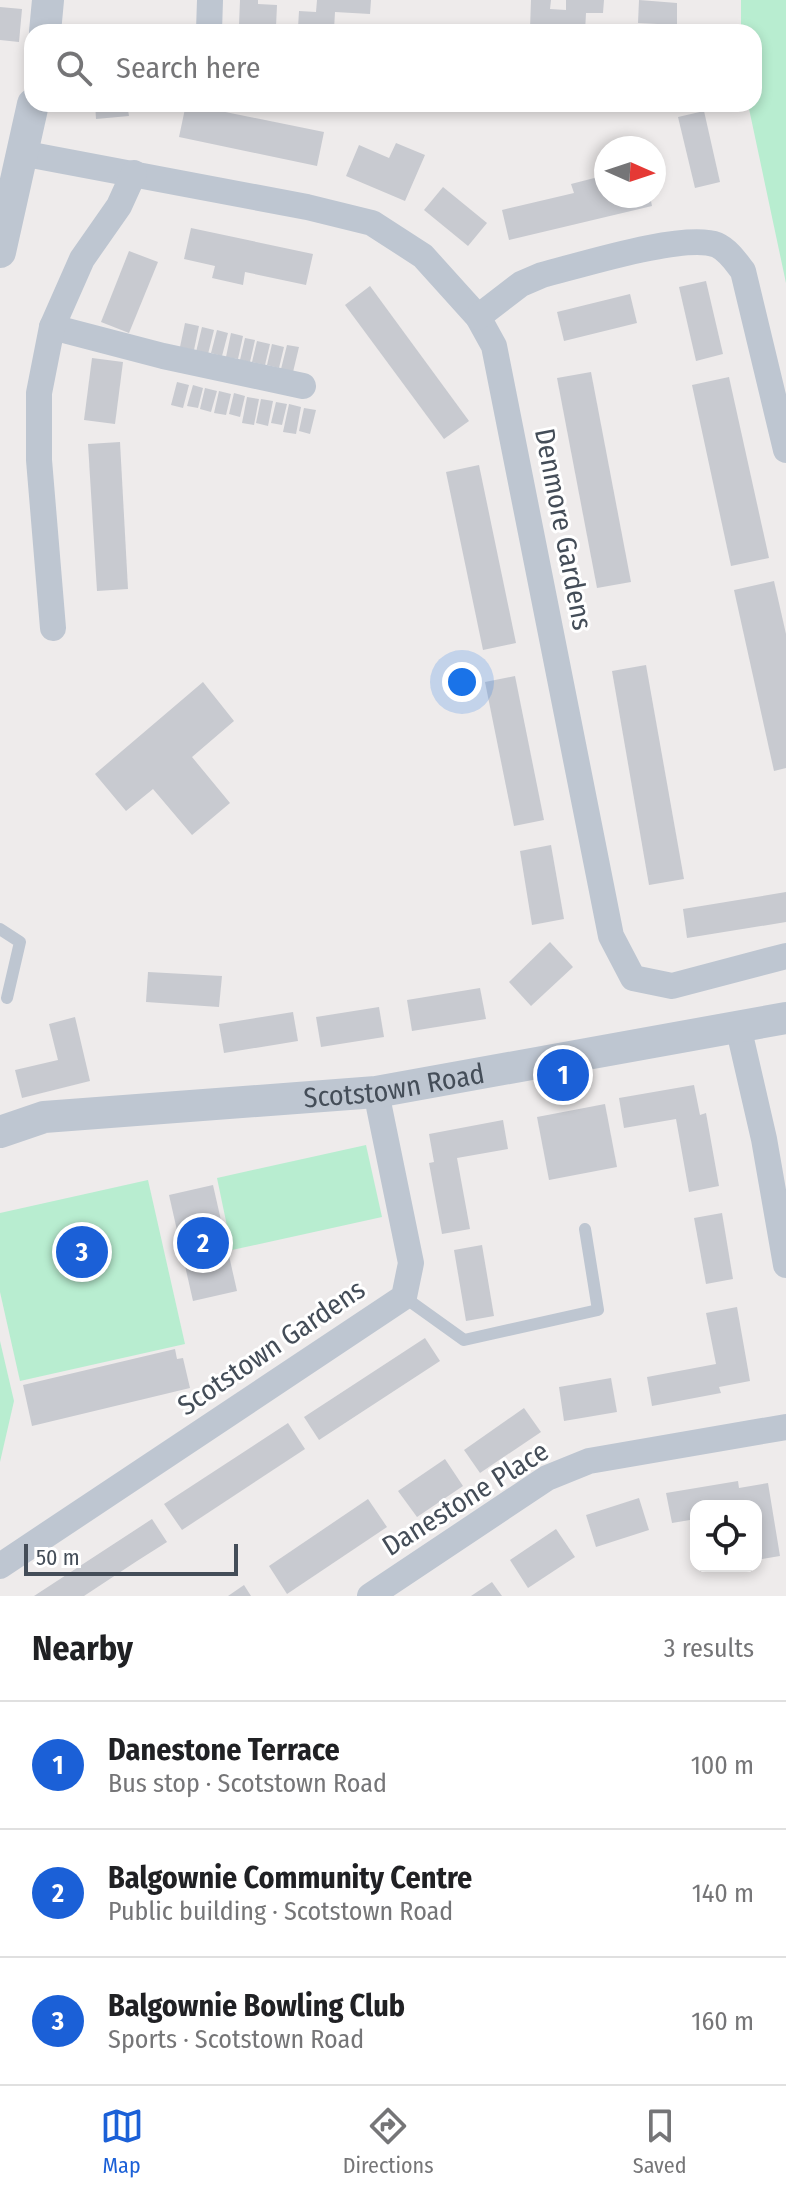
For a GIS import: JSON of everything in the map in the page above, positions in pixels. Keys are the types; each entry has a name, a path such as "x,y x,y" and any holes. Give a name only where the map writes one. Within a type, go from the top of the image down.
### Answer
{"street":[{"path":"46,24 48,0"},
{"path":"209,24 210,0"},
{"path":"0,252 31,112"},
{"name":"Denmore Gardens","path":"21,153 307,207 372,223 423,256 478,317 494,346 611,936 633,978 672,986 786,956"},
{"path":"53,628 37,428 39,393 52,327 82,259 119,206 134,173"},
{"path":"478,317 521,284 542,275 681,242 717,245 743,271 786,450"},
{"path":"52,327 163,356 303,386"},
{"name":"Scotstown Road","path":"0,1132 44,1117 376,1092 786,1018"},
{"path":"738,1026 764,1139 786,1265"},
{"name":"Scotstown Gardens","path":"0,1566 404,1297 411,1263 376,1092"},
{"path":"764,1139 786,1125"},
{"name":"Danestone Place","path":"370,1596 547,1478 589,1461 786,1427"}],"lane":[{"path":"0,929 20,942 7,998"},
{"path":"404,1297 464,1340 598,1310 585,1229"}],"green space":[{"path":"741,0 786,0 786,283 750,112 762,112 762,24 741,24"},
{"path":"366,1145 382,1217 232,1250 217,1178"},
{"path":"148,1180 185,1344 20,1381 0,1292 0,1213"},
{"path":"0,1341 14,1401 0,1462"}],"building":[{"path":"240,0 258,0 258,4 277,5 276,24 239,24"},
{"path":"317,0 371,0 370,14 335,12 334,24 298,24 299,11 316,12"},
{"path":"531,0 551,0 550,9 566,10 566,0 604,0 603,13 586,13 585,24 530,24"},
{"path":"639,0 677,3 677,24 638,23"},
{"path":"0,7 22,9 19,42 0,40"},
{"path":"96,112 128,112 129,116 96,119"},
{"path":"184,112 225,112 324,132 317,166 179,137"},
{"path":"704,112 720,182 695,188 678,117"},
{"path":"396,143 425,155 405,201 346,176 359,145 389,158"},
{"path":"594,178 594,208 644,208 509,240 502,210 574,193 571,184"},
{"path":"443,187 487,223 468,246 424,210"},
{"path":"191,228 313,254 306,285 245,272 243,285 212,278 215,266 184,259"},
{"path":"129,251 158,262 129,333 101,322"},
{"path":"706,281 723,354 696,361 679,287"},
{"path":"370,286 469,421 444,439 345,305"},
{"path":"630,294 637,323 564,341 557,312"},
{"path":"185,323 199,326 194,350 180,347"},
{"path":"202,327 214,330 208,354 196,352"},
{"path":"217,330 228,333 222,356 211,353"},
{"path":"231,333 243,336 238,359 226,357"},
{"path":"245,338 255,340 250,362 240,360"},
{"path":"257,341 270,344 265,365 252,362"},
{"path":"272,344 284,347 279,368 267,365"},
{"path":"287,345 299,347 293,372 281,369"},
{"path":"92,358 123,362 115,424 84,420"},
{"path":"591,372 631,582 597,588 557,378"},
{"path":"729,377 769,558 731,566 692,385"},
{"path":"177,382 189,385 183,408 171,405"},
{"path":"193,385 203,388 198,408 187,406"},
{"path":"205,388 217,391 211,412 200,409"},
{"path":"219,391 231,394 226,415 214,413"},
{"path":"234,393 245,396 240,417 229,414"},
{"path":"247,397 259,399 254,425 242,423"},
{"path":"261,399 273,401 268,426 256,423"},
{"path":"276,402 287,404 282,425 271,423"},
{"path":"289,404 301,407 296,434 283,432"},
{"path":"304,408 316,410 310,434 299,431"},
{"path":"120,442 128,589 97,591 88,444"},
{"path":"479,465 516,643 483,650 446,472"},
{"path":"774,581 786,634 786,768 774,771 734,590"},
{"path":"646,665 684,879 649,885 612,671"},
{"path":"515,676 544,820 514,826 485,682"},
{"path":"203,682 234,721 192,757 230,803 192,835 153,789 126,811 95,774"},
{"path":"551,845 564,919 532,925 520,851"},
{"path":"786,892 786,922 687,938 683,909"},
{"path":"550,942 573,967 531,1006 509,982"},
{"path":"148,972 222,976 219,1007 146,1002"},
{"path":"480,988 486,1019 412,1031 407,1000"},
{"path":"379,1007 384,1037 321,1047 316,1017"},
{"path":"293,1012 298,1041 224,1053 219,1024"},
{"path":"75,1017 90,1081 22,1098 15,1070 58,1060 49,1024"},
{"path":"694,1085 700,1115 706,1113 719,1186 689,1192 676,1119 624,1128 619,1098"},
{"path":"605,1104 617,1167 549,1180 537,1117"},
{"path":"503,1120 508,1149 457,1158 470,1229 442,1234 429,1163 434,1162 429,1134"},
{"path":"213,1185 237,1291 193,1301 169,1195"},
{"path":"722,1213 733,1279 706,1284 694,1218"},
{"path":"482,1245 494,1316 466,1321 454,1250"},
{"path":"737,1307 750,1381 719,1387 721,1393 652,1406 647,1377 716,1364 706,1313"},
{"path":"425,1338 440,1361 319,1440 304,1417"},
{"path":"175,1349 177,1359 183,1358 190,1388 32,1426 23,1385"},
{"path":"611,1378 617,1412 564,1421 559,1387"},
{"path":"524,1408 541,1432 480,1473 464,1450"},
{"path":"288,1423 305,1449 182,1530 164,1504"},
{"path":"445,1459 463,1486 417,1517 398,1491"},
{"path":"738,1481 739,1488 768,1483 780,1556 762,1559 762,1500 690,1500 690,1520 672,1523 666,1493"},
{"path":"639,1498 649,1530 596,1547 586,1515"},
{"path":"368,1499 387,1527 287,1594 269,1566"},
{"path":"152,1519 167,1542 84,1596 34,1596"},
{"path":"556,1529 575,1557 528,1588 510,1560"},
{"path":"492,1582 502,1596 471,1596"},
{"path":"244,1585 251,1596 228,1596"}],"place":[{"name":"Danestone Terrace","path":"563,1075"},
{"name":"Balgownie Community Centre","path":"203,1243"},
{"name":"Balgownie Bowling Club","path":"82,1252"}]}
